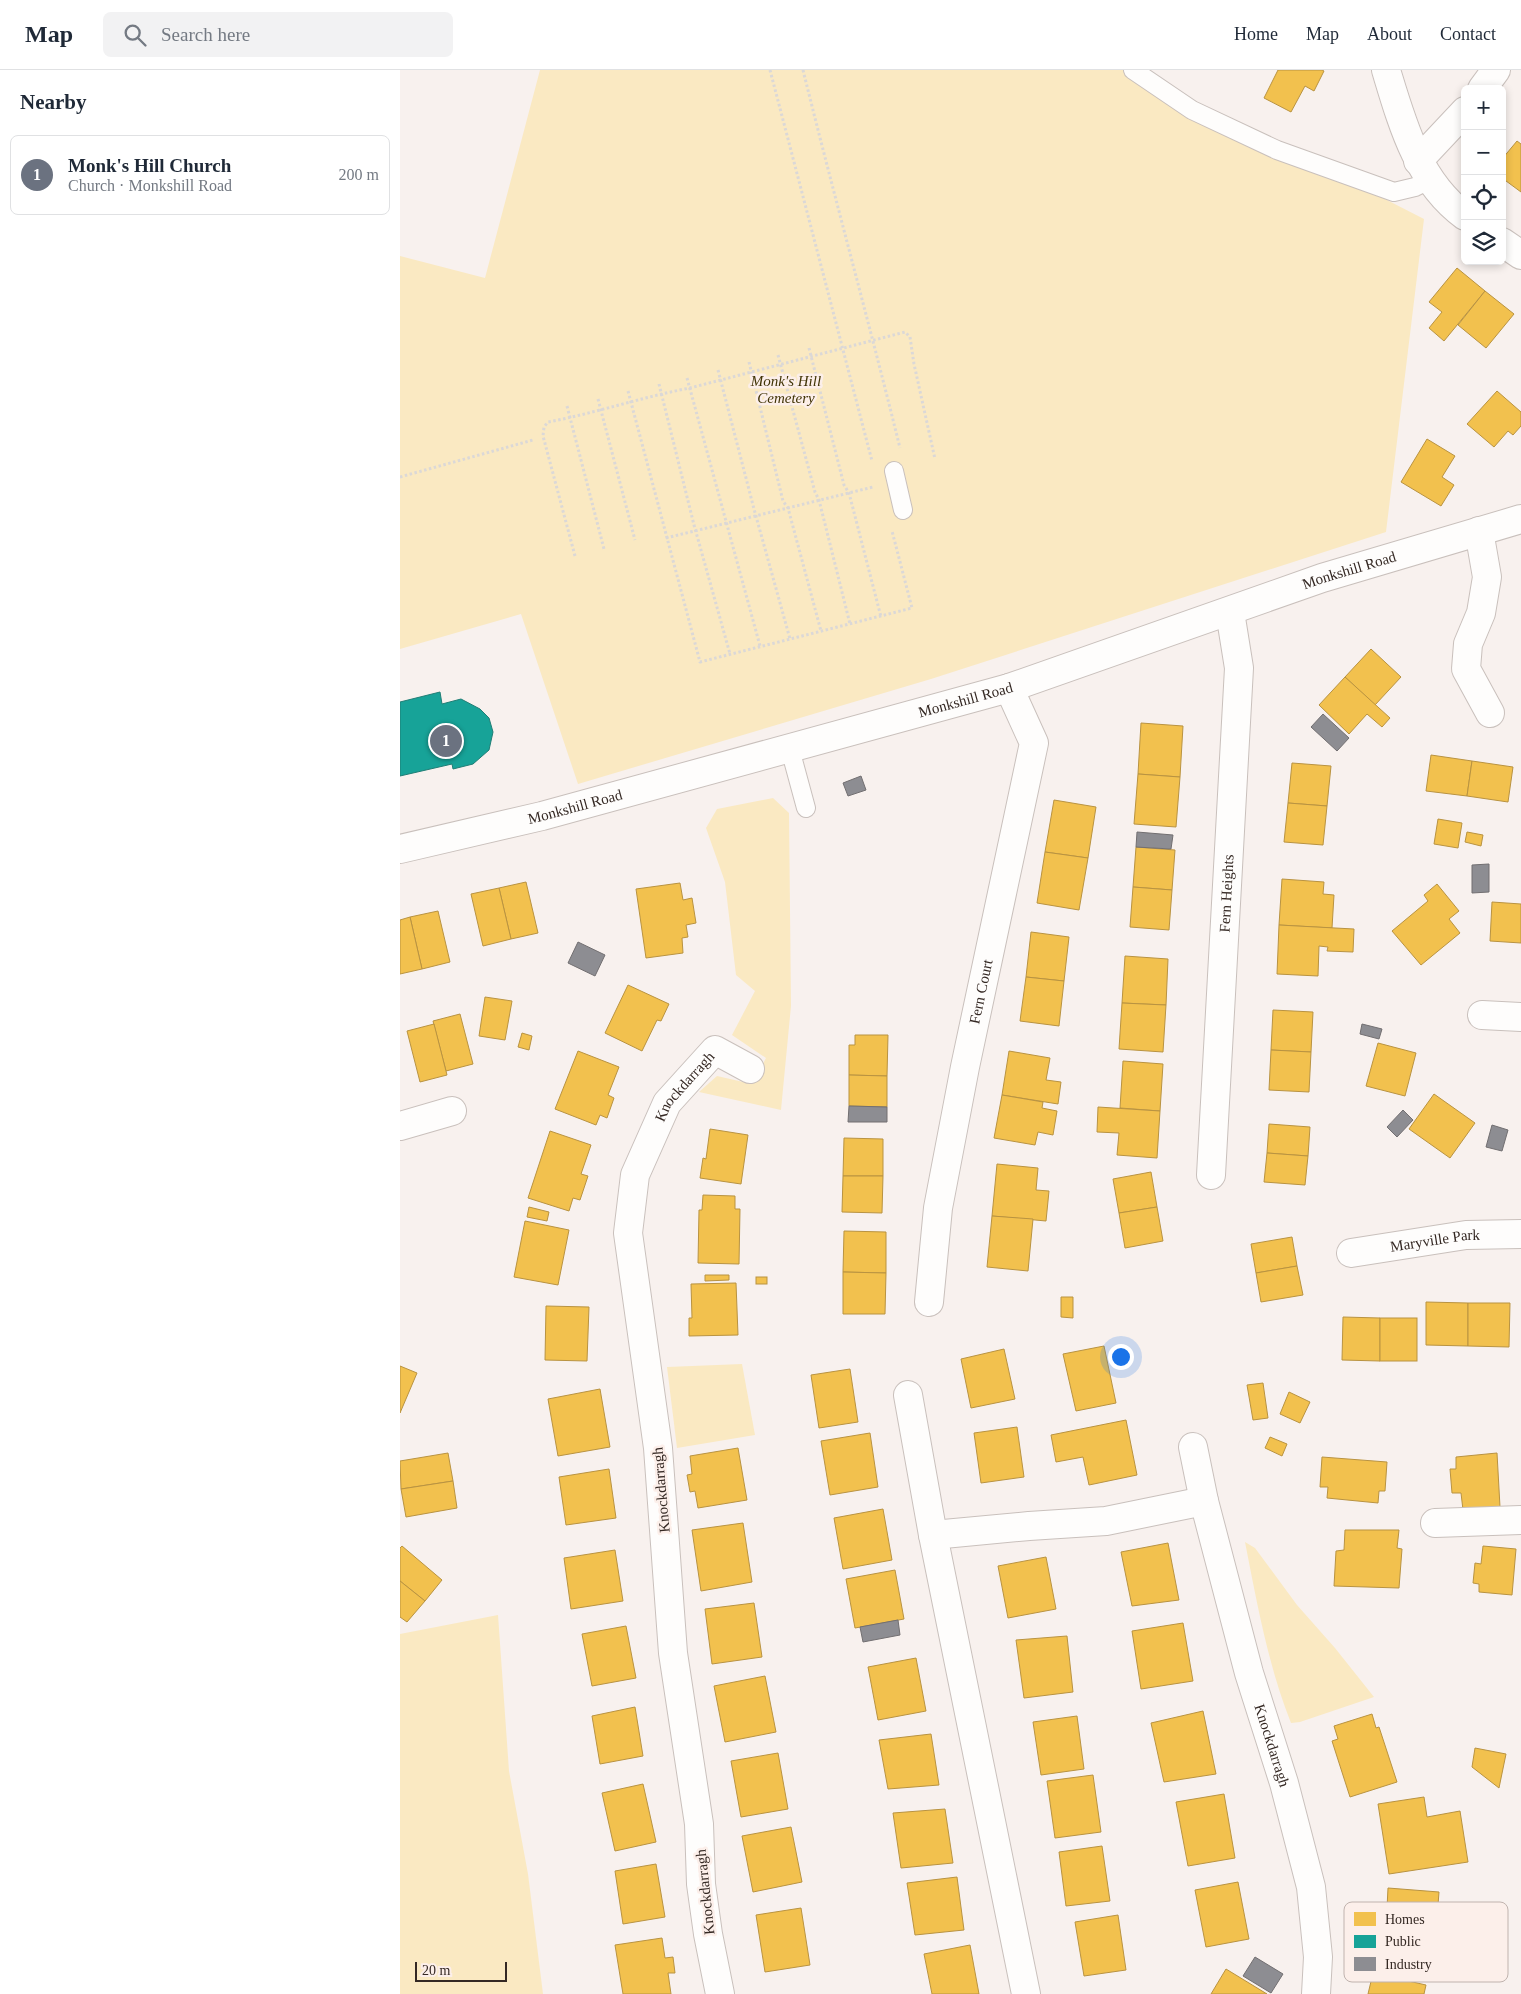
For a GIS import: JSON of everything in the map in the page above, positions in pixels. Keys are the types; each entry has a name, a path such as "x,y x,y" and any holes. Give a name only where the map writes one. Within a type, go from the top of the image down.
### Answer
{"street":[{"path":"1386,70 1424,170 1450,205 1461,213"},
{"path":"1485,85 1496,70"},
{"path":"1424,170 1461,117"},
{"path":"1506,245 1521,256"},
{"name":"Monkshill Road","path":"400,849 542,816 1009,688 1230,612 1322,578 1521,519"},
{"path":"1479,531 1487,577 1481,613 1468,644 1466,669 1490,713"},
{"name":"Fern Heights","path":"1211,1175 1239,668 1230,612"},
{"name":"Fern Court","path":"929,1302 940,1198 971,1039 1034,744 1009,688"},
{"path":"1482,1015 1521,1017"},
{"name":"Knockdarragh","path":"720,1994 708,1934 701,1884 699,1824 673,1653 658,1448 628,1233 635,1176 667,1102 715,1050 750,1069"},
{"path":"400,1126 452,1111"},
{"name":"Maryville Park","path":"1351,1253 1466,1235 1521,1234"},
{"path":"908,1395 933,1535 1026,1994"},
{"name":"Knockdarragh","path":"1193,1448 1204,1501 1249,1673 1284,1782 1311,1887 1318,1957 1316,1994"},
{"path":"933,1535 1106,1521 1204,1501"},
{"path":"1435,1523 1521,1520"}],"lane":[{"path":"1133,70 1192,110 1276,150 1394,192 1415,187 1424,170"},
{"path":"894,471 903,510"},
{"path":"790,749 806,808"}],"path":[{"path":"770,70 874,467"},
{"path":"803,70 901,450"},
{"path":"575,556 543,436 544,427 548,422 601,411 661,393 690,388 905,332 910,338 935,459"},
{"path":"809,348 881,617"},
{"path":"778,356 815,492 819,500 850,624"},
{"path":"748,362 783,501 788,508 821,631"},
{"path":"718,370 790,640"},
{"path":"688,378 760,646"},
{"path":"659,384 730,654"},
{"path":"628,392 700,662 912,608 890,523"},
{"path":"598,399 635,540"},
{"path":"567,406 604,549"},
{"path":"400,477 532,440"},
{"path":"666,538 880,485"}],"green space":[{"name":"Monk's Hill Cemetery","path":"540,70 1133,70 1424,219 1386,532 931,679 578,784 521,614 400,649 400,256 485,278"},
{"path":"773,798 789,813 791,1006 781,1110 699,1092 717,1076 752,1084 766,1058 732,1035 755,991 736,975 725,882 706,828 717,809"},
{"path":"742,1364 755,1435 677,1448 667,1367"},
{"path":"1245,1542 1255,1548 1297,1605 1335,1648 1374,1697 1300,1722 1291,1723 1270,1656"},
{"path":"498,1615 509,1771 528,1874 543,1994 400,1994 400,1634"}],"building: Homes":[{"path":"1278,70 1324,71 1314,91 1305,86 1291,112 1264,98"},
{"path":"1517,141 1521,144 1521,192 1506,181 1506,154"},
{"path":"1457,268 1485,291 1444,341 1429,328 1442,312 1429,302"},
{"path":"1485,291 1514,314 1486,348 1458,325"},
{"path":"1497,391 1521,412 1521,426 1513,435 1508,431 1494,447 1467,424"},
{"path":"1427,439 1455,456 1442,477 1454,485 1441,506 1401,482"},
{"path":"1371,649 1401,677 1375,705 1345,677"},
{"path":"1345,677 1390,718 1382,727 1367,714 1349,734 1319,705"},
{"path":"1141,723 1183,726 1180,777 1138,774"},
{"path":"1431,755 1472,761 1467,796 1426,791"},
{"path":"1472,761 1513,767 1508,802 1467,796"},
{"path":"1292,763 1331,766 1327,806 1288,803"},
{"path":"1138,774 1180,777 1176,827 1134,824"},
{"path":"1054,800 1096,807 1088,858 1045,852"},
{"path":"1288,803 1327,806 1323,845 1284,842"},
{"path":"1438,819 1462,823 1458,848 1434,844"},
{"path":"1467,832 1483,835 1481,846 1465,842"},
{"path":"1136,847 1175,850 1172,890 1133,887"},
{"path":"1045,852 1088,858 1079,910 1037,903"},
{"path":"1282,879 1324,882 1323,894 1334,895 1332,928 1279,925"},
{"path":"526,882 538,933 511,939 499,888"},
{"path":"680,883 683,900 692,898 696,923 686,925 688,937 682,938 683,953 646,958 636,889"},
{"path":"1437,884 1459,911 1449,919 1460,933 1421,965 1392,931 1428,901 1424,895"},
{"path":"1133,887 1172,890 1169,930 1130,927"},
{"path":"499,888 511,939 483,946 471,894"},
{"path":"1492,902 1521,904 1521,943 1490,941"},
{"path":"438,911 450,962 422,969 410,917"},
{"path":"410,917 422,969 400,974 400,920"},
{"path":"1279,925 1354,929 1353,952 1327,951 1328,947 1319,946 1318,976 1277,974"},
{"path":"1031,932 1069,937 1064,981 1026,977"},
{"path":"1125,956 1168,959 1166,1005 1122,1003"},
{"path":"1026,977 1064,981 1059,1026 1020,1021"},
{"path":"628,985 669,1004 661,1021 657,1020 642,1051 605,1033"},
{"path":"485,997 512,1001 505,1040 479,1036"},
{"path":"1122,1003 1166,1005 1163,1052 1119,1049"},
{"path":"1273,1010 1313,1012 1311,1052 1271,1050"},
{"path":"460,1014 473,1064 446,1071 433,1021"},
{"path":"434,1024 447,1075 420,1082 407,1031"},
{"path":"522,1033 532,1036 529,1050 518,1047"},
{"path":"855,1035 888,1035 887,1076 849,1075 849,1045 855,1045"},
{"path":"1378,1043 1416,1053 1405,1096 1366,1086"},
{"path":"1271,1050 1311,1052 1309,1092 1269,1090"},
{"path":"578,1051 619,1067 608,1095 614,1098 607,1118 600,1115 596,1125 555,1109"},
{"path":"1009,1051 1050,1058 1046,1080 1061,1082 1058,1104 1002,1095"},
{"path":"1123,1061 1163,1064 1160,1111 1120,1108"},
{"path":"849,1075 887,1076 887,1107 849,1106"},
{"path":"1434,1094 1475,1123 1450,1158 1409,1129"},
{"path":"1002,1095 1043,1102 1042,1108 1057,1111 1053,1135 1038,1132 1035,1145 994,1138"},
{"path":"1098,1107 1160,1111 1157,1158 1117,1155 1119,1133 1097,1132"},
{"path":"1269,1124 1310,1127 1308,1156 1267,1153"},
{"path":"710,1129 748,1135 741,1184 700,1178 703,1158 706,1159"},
{"path":"550,1131 591,1145 581,1174 588,1176 580,1200 573,1198 569,1211 528,1198"},
{"path":"844,1138 883,1139 883,1176 843,1176"},
{"path":"1267,1153 1308,1156 1305,1185 1264,1182"},
{"path":"997,1164 1038,1168 1036,1190 1049,1191 1046,1221 992,1216"},
{"path":"1151,1172 1157,1207 1119,1213 1113,1179"},
{"path":"843,1176 883,1176 882,1213 842,1212"},
{"path":"703,1195 735,1196 735,1209 740,1209 739,1264 698,1263 699,1210 702,1210"},
{"path":"529,1207 549,1212 547,1221 527,1217"},
{"path":"1157,1207 1163,1241 1125,1248 1119,1213"},
{"path":"992,1216 1033,1219 1028,1271 987,1267"},
{"path":"525,1221 569,1230 558,1285 514,1277"},
{"path":"844,1231 886,1232 886,1273 843,1272"},
{"path":"1292,1237 1297,1266 1256,1273 1251,1244"},
{"path":"1297,1266 1303,1295 1261,1302 1256,1273"},
{"path":"843,1272 886,1273 885,1314 843,1314"},
{"path":"705,1275 729,1275 729,1280 705,1281"},
{"path":"756,1277 767,1277 767,1284 756,1284"},
{"path":"736,1283 738,1335 689,1336 689,1318 692,1318 691,1284"},
{"path":"1061,1297 1073,1297 1073,1318 1061,1317"},
{"path":"1426,1302 1468,1303 1468,1346 1426,1345"},
{"path":"1468,1303 1510,1303 1509,1347 1468,1346"},
{"path":"546,1306 589,1307 587,1361 545,1360"},
{"path":"1343,1317 1380,1318 1380,1361 1342,1360"},
{"path":"1380,1318 1417,1318 1417,1361 1380,1361"},
{"path":"1104,1346 1116,1403 1076,1411 1063,1354"},
{"path":"1004,1349 1015,1399 971,1408 961,1359"},
{"path":"400,1366 417,1373 400,1413"},
{"path":"850,1369 858,1422 819,1428 811,1375"},
{"path":"1263,1383 1268,1418 1253,1420 1247,1385"},
{"path":"600,1389 610,1447 558,1456 548,1399"},
{"path":"1289,1392 1310,1402 1300,1423 1280,1414"},
{"path":"1126,1420 1137,1475 1089,1485 1083,1457 1056,1462 1051,1435"},
{"path":"1017,1427 1024,1477 981,1483 974,1433"},
{"path":"870,1433 878,1487 830,1495 821,1441"},
{"path":"1270,1437 1287,1444 1282,1456 1265,1448"},
{"path":"738,1448 747,1500 698,1508 695,1491 690,1492 687,1475 692,1474 690,1456"},
{"path":"448,1453 453,1481 401,1489 400,1461"},
{"path":"1497,1453 1500,1507 1463,1510 1461,1493 1452,1493 1450,1469 1456,1469 1456,1457"},
{"path":"1322,1457 1387,1462 1385,1491 1379,1491 1378,1503 1327,1498 1328,1487 1320,1487"},
{"path":"609,1469 616,1518 566,1525 559,1477"},
{"path":"453,1481 457,1508 406,1517 401,1489"},
{"path":"883,1509 892,1560 843,1569 834,1518"},
{"path":"743,1523 752,1582 701,1591 692,1530"},
{"path":"1345,1530 1399,1530 1397,1548 1402,1549 1399,1588 1334,1586 1336,1551 1344,1550"},
{"path":"1168,1543 1179,1600 1132,1606 1121,1552"},
{"path":"402,1546 442,1580 425,1601 400,1581 400,1548"},
{"path":"1483,1546 1516,1549 1512,1595 1479,1592 1479,1584 1473,1583 1475,1563 1481,1564"},
{"path":"615,1550 623,1601 571,1609 564,1558"},
{"path":"1046,1557 1056,1609 1008,1618 998,1566"},
{"path":"895,1570 904,1619 855,1628 846,1579"},
{"path":"400,1581 425,1601 407,1622 400,1617"},
{"path":"754,1603 762,1657 712,1664 705,1609"},
{"path":"1183,1623 1193,1681 1141,1689 1132,1631"},
{"path":"626,1626 636,1678 592,1686 582,1634"},
{"path":"1067,1636 1073,1692 1024,1698 1016,1640"},
{"path":"916,1658 926,1711 878,1720 868,1667"},
{"path":"765,1676 776,1732 725,1742 714,1686"},
{"path":"635,1707 643,1756 600,1764 592,1716"},
{"path":"1203,1711 1216,1774 1164,1782 1151,1723"},
{"path":"1372,1714 1376,1728 1379,1727 1397,1782 1350,1797 1332,1741 1338,1739 1334,1726"},
{"path":"1077,1716 1084,1769 1041,1775 1033,1722"},
{"path":"931,1734 939,1785 888,1789 879,1740"},
{"path":"1475,1748 1506,1754 1499,1788 1472,1767"},
{"path":"778,1753 788,1809 741,1817 731,1761"},
{"path":"1093,1775 1101,1832 1055,1838 1047,1781"},
{"path":"643,1784 656,1842 615,1851 602,1793"},
{"path":"1224,1794 1235,1858 1188,1866 1176,1802"},
{"path":"1424,1797 1427,1817 1460,1811 1468,1862 1389,1874 1378,1804"},
{"path":"945,1809 953,1863 901,1868 893,1813"},
{"path":"791,1827 802,1882 753,1892 742,1836"},
{"path":"1102,1846 1110,1901 1066,1906 1059,1852"},
{"path":"656,1864 665,1917 623,1924 615,1871"},
{"path":"957,1877 964,1930 915,1935 907,1883"},
{"path":"1238,1882 1249,1939 1206,1947 1195,1890"},
{"path":"1388,1888 1439,1892 1438,1902 1387,1902"},
{"path":"801,1908 810,1965 765,1972 756,1915"},
{"path":"1118,1915 1126,1970 1084,1976 1075,1922"},
{"path":"662,1938 665,1958 673,1957 675,1973 668,1973 671,1994 623,1994 615,1945"},
{"path":"970,1945 979,1994 932,1994 924,1954"},
{"path":"1226,1969 1267,1994 1211,1994"},
{"path":"1371,1982 1413,1982 1426,1985 1424,1994 1368,1994"}],"building: Public":[{"path":"440,692 442,704 461,699 480,709 489,718 493,732 489,750 473,764 453,769 452,764 400,776 400,702"}],"building: Industry":[{"path":"1323,714 1349,738 1337,751 1311,727"},
{"path":"861,776 866,790 848,796 843,783"},
{"path":"1137,832 1173,835 1171,849 1136,847"},
{"path":"1489,864 1489,892 1472,893 1472,865"},
{"path":"578,942 605,955 595,976 568,963"},
{"path":"1362,1024 1382,1029 1379,1039 1360,1034"},
{"path":"849,1106 887,1107 887,1122 848,1122"},
{"path":"1403,1110 1413,1120 1397,1137 1387,1127"},
{"path":"1492,1125 1508,1130 1502,1151 1486,1147"},
{"path":"898,1620 900,1635 863,1642 860,1627"},
{"path":"1255,1957 1283,1974 1271,1993 1243,1976"}],"place":[{"name":"Monk's Hill Church","path":"446,741"}]}
